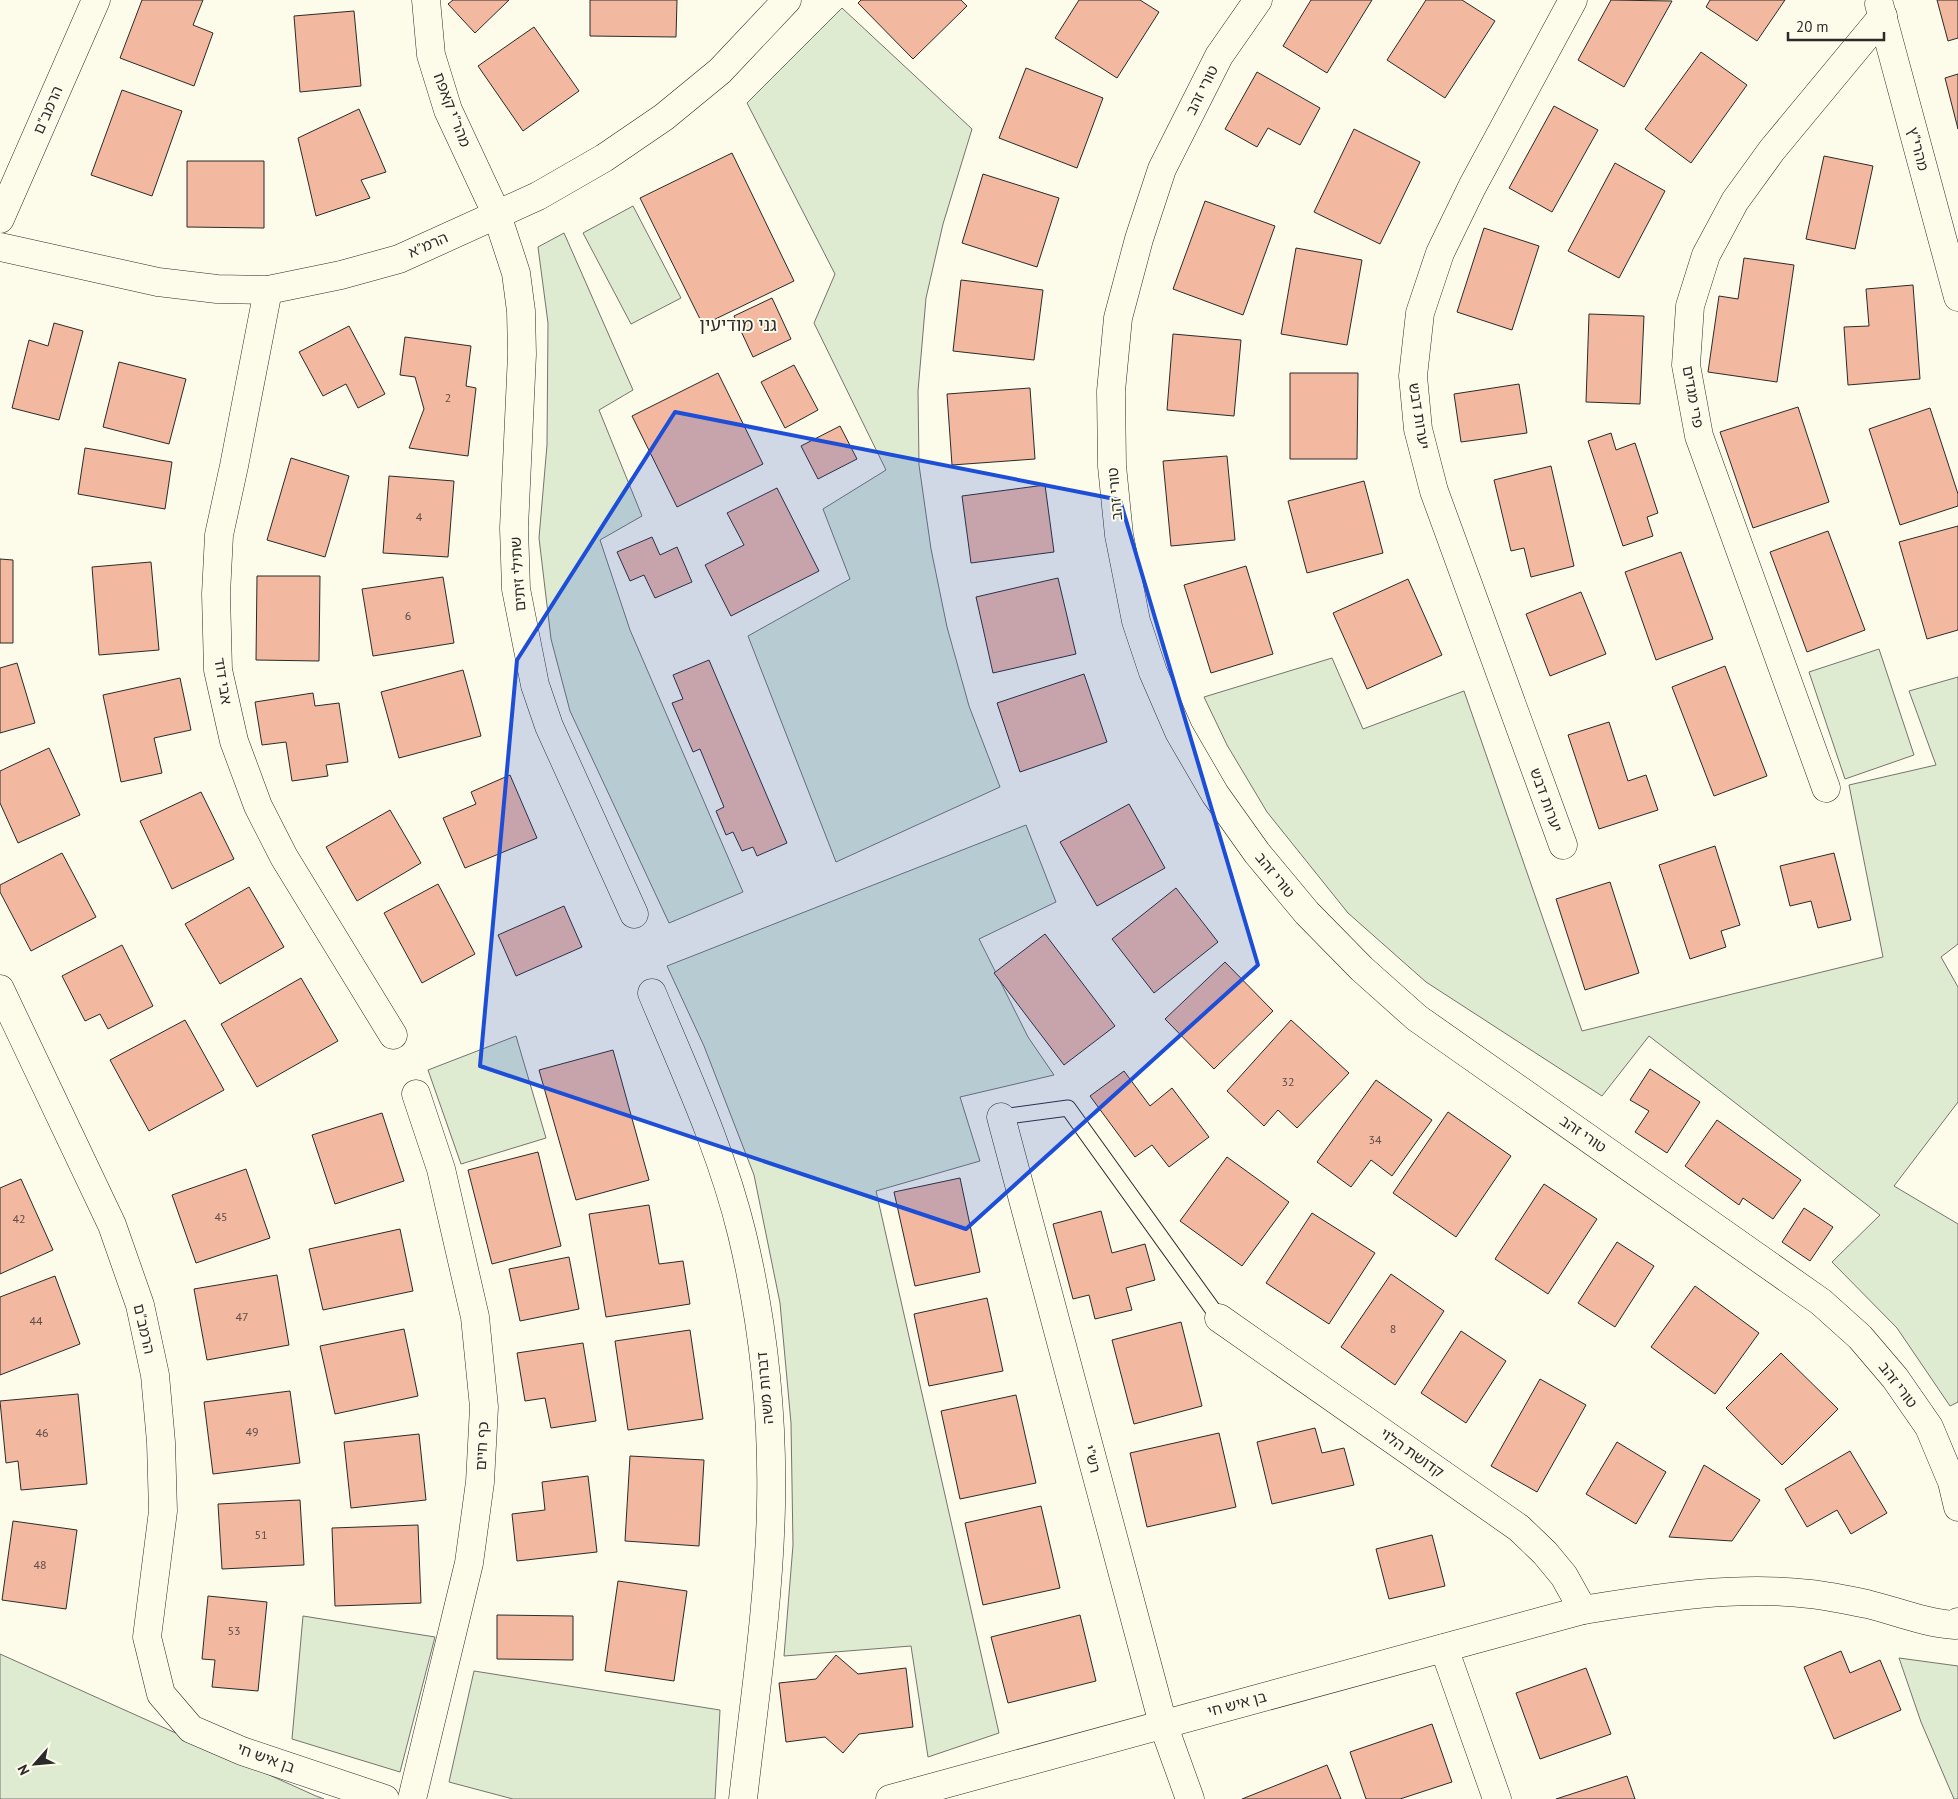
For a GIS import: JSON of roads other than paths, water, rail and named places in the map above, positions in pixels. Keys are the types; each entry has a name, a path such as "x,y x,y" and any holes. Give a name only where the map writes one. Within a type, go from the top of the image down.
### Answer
{"street":[{"name":"הרמב\"ם","path":"0,220 96,0"},
{"name":"מהר\"י קאפח","path":"426,0 431,55 448,110 497,215"},
{"name":"הרמ\"א","path":"0,247 158,282 217,289 268,290 341,275 399,259 538,196 596,163 664,117 720,70 787,0"},
{"name":"טורי זהב","path":"1258,0 1219,56 1162,169 1139,238 1118,318 1111,401 1112,466 1119,535 1136,621 1153,672 1179,732 1215,794 1257,853 1307,913 1362,969 1417,1018 1806,1291 1860,1337 1895,1378 1929,1427 1952,1482 1958,1507"},
{"name":"יערות דבש","path":"1563,845 1434,491 1418,429 1413,376 1420,313 1440,253 1472,187 1573,0"},
{"name":"מהרי\"ץ","path":"1880,8 1958,297"},
{"name":"פרי מגדים","path":"1826,788 1699,436 1686,365 1690,306 1706,256 1735,201 1880,8"},
{"name":"שתילי זיתים","path":"497,215 516,274 521,311 522,354 514,528 516,589 524,639 534,685 549,726 634,914"},
{"name":"אבי דוד","path":"268,290 219,535 216,594 218,670 234,741 258,806 284,857 393,1035"},
{"name":"הרמב\"ם","path":"0,990 112,1224 144,1322 155,1374 161,1442 163,1511 147,1637 161,1694"},
{"name":"דברות משה","path":"652,993 713,1138 742,1234 758,1318 769,1408 771,1506 766,1595 743,1799"},
{"name":"כף חיים","path":"412,1799 469,1563 480,1482 484,1407 475,1317 471,1298 442,1169 416,1094"},
{"name":"רש\"י","path":"1001,1117 1163,1724 1190,1799"},
{"name":"קדושת הלוי","path":"1219,1318 1519,1528 1564,1576 1583,1610"},
{"path":"1583,1610 1666,1597 1706,1593 1758,1592 1810,1594 1867,1604 1937,1624 1955,1626 1958,1622"},
{"name":"בן איש חי","path":"890,1799 920,1795 1163,1724 1583,1610"},
{"path":"1444,1648 1498,1799"},
{"name":"בן איש חי","path":"161,1694 191,1729 242,1751 385,1799"}],"lane":[{"path":"1001,1117 1068,1108 1219,1318"}],"district":[{"name":"גני מודיעין","path":"738,325"}]}
